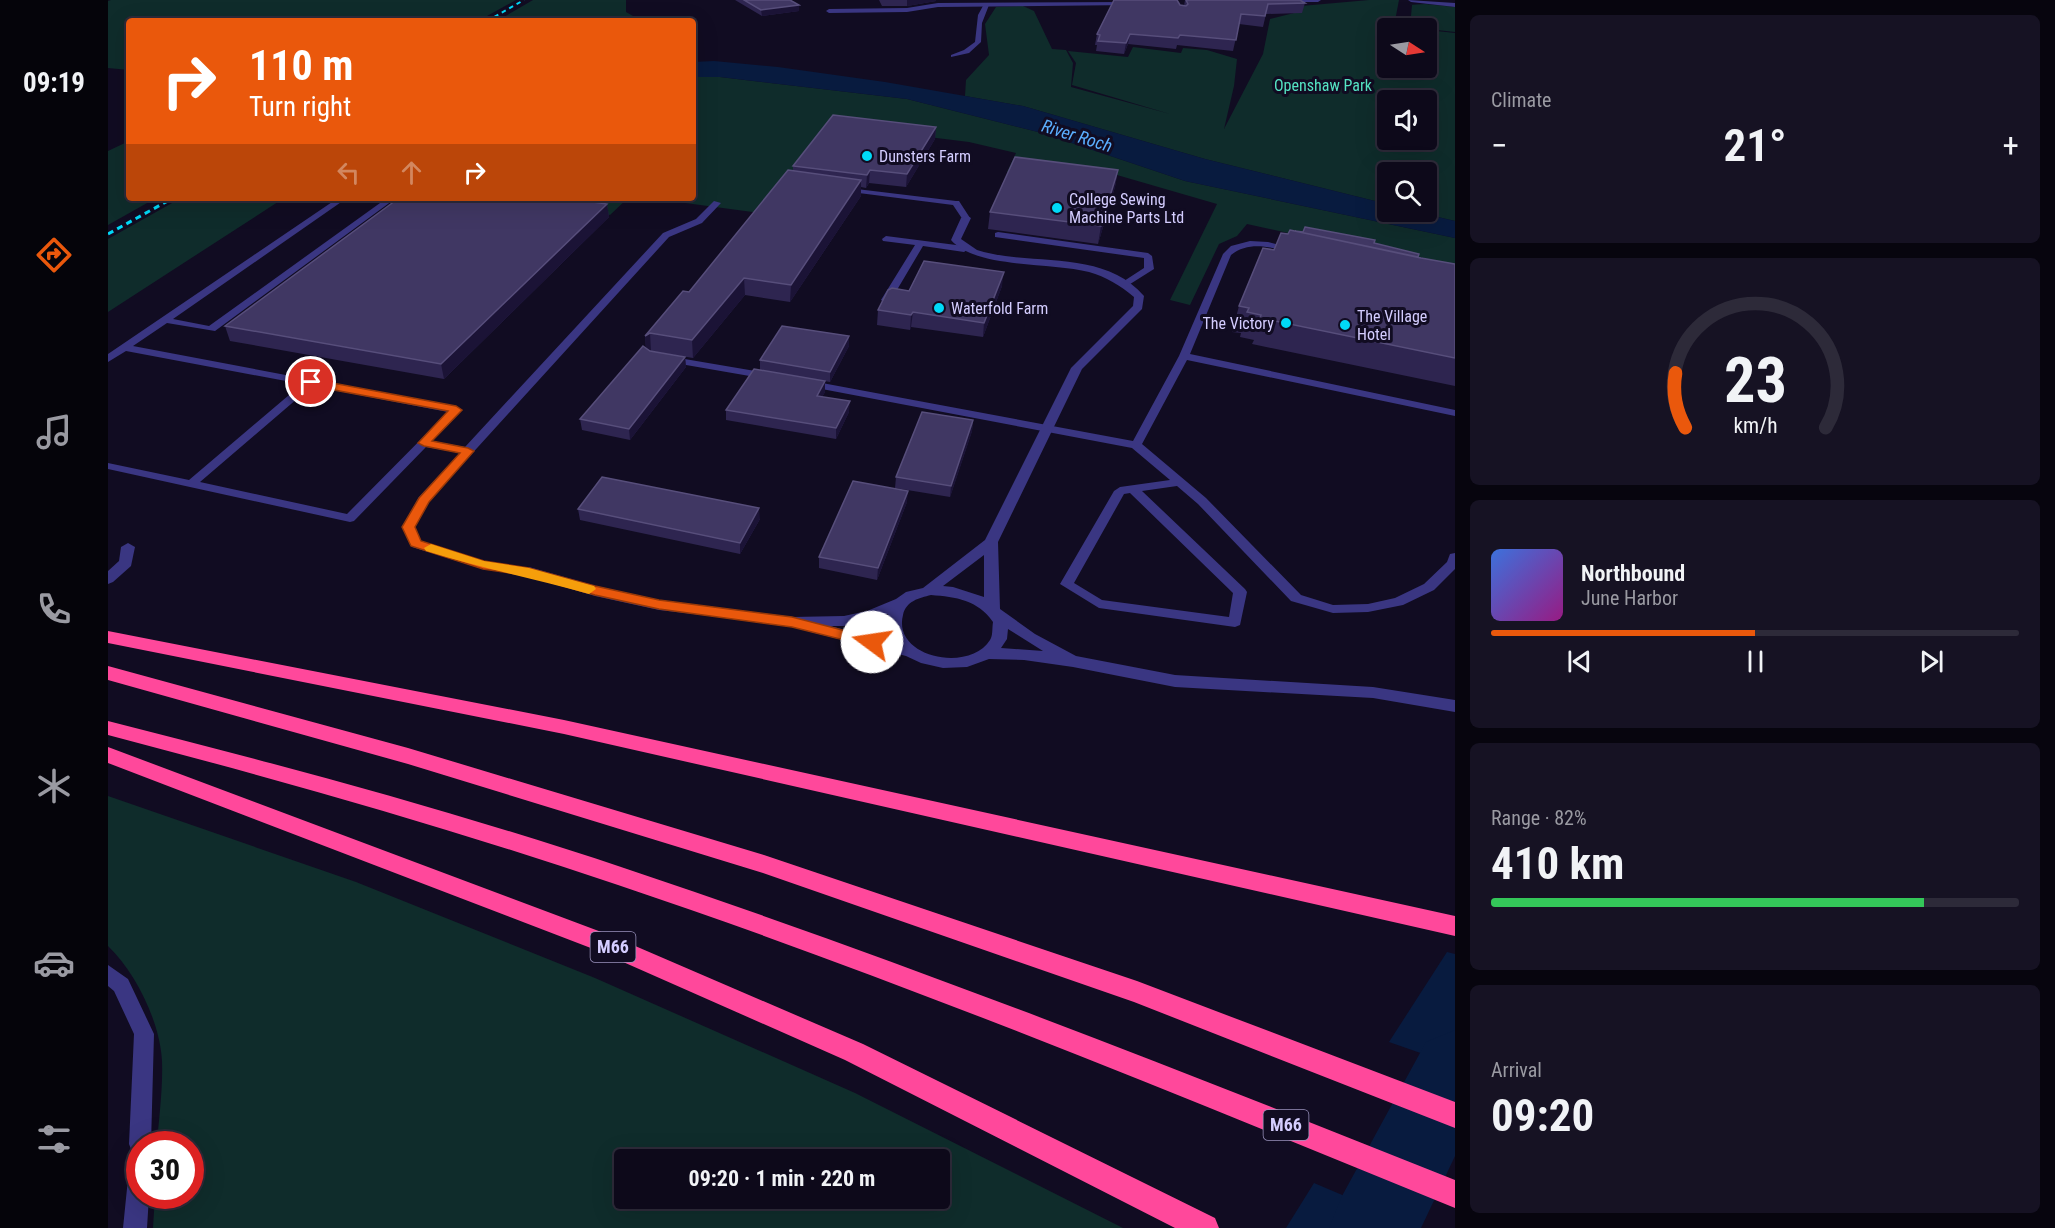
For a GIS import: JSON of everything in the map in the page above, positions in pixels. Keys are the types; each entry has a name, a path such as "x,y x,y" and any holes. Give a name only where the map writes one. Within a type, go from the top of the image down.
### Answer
{"highway":[{"path":"108,638 564,727 1455,926"},
{"path":"108,673 408,756 764,864 1137,992 1455,1115"},
{"name":"M66","path":"108,728 264,767 429,815 618,875 848,955 1117,1056 1455,1194"},
{"name":"M66","path":"108,755 604,944 854,1052 1205,1228"}],"street":[{"path":"1268,0 1318,0"},
{"path":"829,11 907,10 938,5 1142,4"},
{"path":"529,572 595,591 659,605 792,622 912,652 929,660 954,663 973,660 988,653 999,638 1000,625 993,612 990,573 991,542 1077,368 1138,307 1139,296 1127,284 1084,268 983,255 964,249 956,240 966,218"},
{"path":"929,590 991,542"},
{"path":"108,579 126,563 128,547"},
{"path":"792,622 844,621 871,615 929,590 947,590 965,593 981,600 993,612 1030,638 1075,661"},
{"path":"901,603 892,618 893,630 900,642 912,652"},
{"path":"988,653 1075,661 1175,681 1361,692 1431,700 1455,706"},
{"path":"108,974 121,986 144,1034 140,1131"},
{"path":"135,1228 136,1209"}],"lane":[{"path":"1411,0 1455,5"},
{"path":"953,56 971,51 976,47 979,42 980,14 986,5"},
{"path":"828,188 956,203 966,218"},
{"path":"108,359 339,201"},
{"path":"165,320 211,329 388,201"},
{"path":"529,572 483,565 416,544 408,527 423,500 666,235 699,221 717,203"},
{"path":"998,236 1148,256 1149,269 1127,284"},
{"path":"886,239 964,249"},
{"path":"886,300 921,243"},
{"path":"1136,445 1184,356 1227,254 1232,248 1259,243 1306,253"},
{"path":"108,466 350,518 456,410 125,348"},
{"path":"651,356 1136,445 1202,501 1296,598 1333,609 1368,608 1398,602 1429,587 1453,564 1455,557"},
{"path":"1184,356 1455,414"},
{"path":"190,484 311,382"},
{"path":"424,443 468,451"},
{"path":"1133,489 1240,592 1235,622 1099,604 1067,584 1120,491 1133,489 1179,482"}],"green space":[{"path":"516,0 483,18 126,18 126,70 108,68 108,1"},
{"path":"533,0 626,0 626,12 636,18 502,18"},
{"name":"Openshaw Park","path":"1369,0 1399,0 1396,18 1377,18 1377,78 1437,78 1437,31 1455,33 1455,221 1437,217 1437,162 1377,162 1377,202 1205,159 1023,106 965,96 966,80 989,55 985,24 996,7 1023,6 1034,11 1052,49 1066,50 1073,63 1071,87 1170,114 1072,85 1076,63 1068,51 1128,57 1133,47 1181,53 1183,48 1207,50 1237,59 1234,86 1224,129 1263,54 1270,19 1298,12 1290,7"},
{"path":"1425,4 1455,7 1455,32 1437,30 1437,18 1411,18 1412,5 1408,5"},
{"path":"696,77 720,77 907,99 1042,133 1185,181 1455,238 1455,273 1414,261 1247,224 1237,236 1219,244 1190,305 1170,300 1217,204 1117,175 1113,184 1007,172 1016,153 969,142 831,125 760,213 670,201 696,201"},
{"path":"126,142 126,201 151,201 108,225 108,151"},
{"path":"176,201 279,201 108,312 108,239"},
{"path":"512,201 625,201 610,215"},
{"path":"108,796 356,882 595,978 855,1093 1123,1228 153,1228 154,1209 204,1209 204,1131 158,1131 162,1061 157,1030 137,984 108,946"}],"water":[{"path":"714,61 778,67 885,82 1023,106 1205,159 1377,202 1377,222 1185,181 1042,133 907,99 720,77 696,77 696,62"},
{"path":"1437,217 1455,221 1455,238 1379,222 1437,222"},
{"path":"1447,952 1455,954 1455,1065 1389,1042"},
{"path":"1314,1183 1420,1228 1286,1228"}],"building":[{"path":"744,0 790,0 799,5 761,10"},
{"path":"1114,0 1177,0 1180,5 1186,6 1188,4 1186,0 1300,0 1305,3 1268,4 1265,16 1241,14 1236,40 1180,35 1178,38 1130,34 1126,43 1098,41 1100,35 1097,34"},
{"path":"833,115 936,127 907,174 870,170 867,175 793,166"},
{"path":"1015,157 1118,170 1101,226 990,212"},
{"path":"788,170 861,180 791,285 744,278 692,340 650,333 645,336 683,291 689,292"},
{"path":"395,201 586,201 607,204 441,364 225,326"},
{"path":"1305,227 1375,240 1374,243 1419,254 1418,257 1295,231 1303,232"},
{"name":"The Village Hotel","path":"1290,230 1455,264 1455,358 1260,318 1261,315 1247,312 1249,308 1239,306 1263,248 1274,250 1281,233 1288,234"},
{"name":"Waterfold Farm","path":"924,261 1004,272 984,323 913,312 911,315 878,310 888,290 892,288 909,291"},
{"path":"782,326 849,336 830,372 760,360"},
{"path":"643,346 650,351 685,357 629,429 580,419"},
{"path":"754,369 825,381 817,396 850,401 836,428 726,410"},
{"path":"922,412 973,420 951,486 896,477"},
{"path":"602,477 759,508 740,543 578,509"},
{"path":"853,481 908,491 878,568 819,557"}],"waterway":[{"name":"River Roch","path":"1374,1228 1455,1069"}],"railway":[{"path":"492,18 524,0"},
{"path":"108,234 168,201"}],"slow traffic":[{"path":"431,548 483,565 529,572 589,589"}],"place":[{"name":"Dunsters Farm","path":"867,156"},
{"name":"College Sewing Machine Parts Ltd","path":"1057,208"},
{"name":"Waterfold Farm","path":"939,308"},
{"name":"The Victory","path":"1286,323"},
{"name":"The Village Hotel","path":"1345,325"}],"route":[{"path":"311,382 456,410 424,443 468,451 423,500 408,527 416,544 483,565 529,572 595,591 659,605 792,622 872,642"}]}
